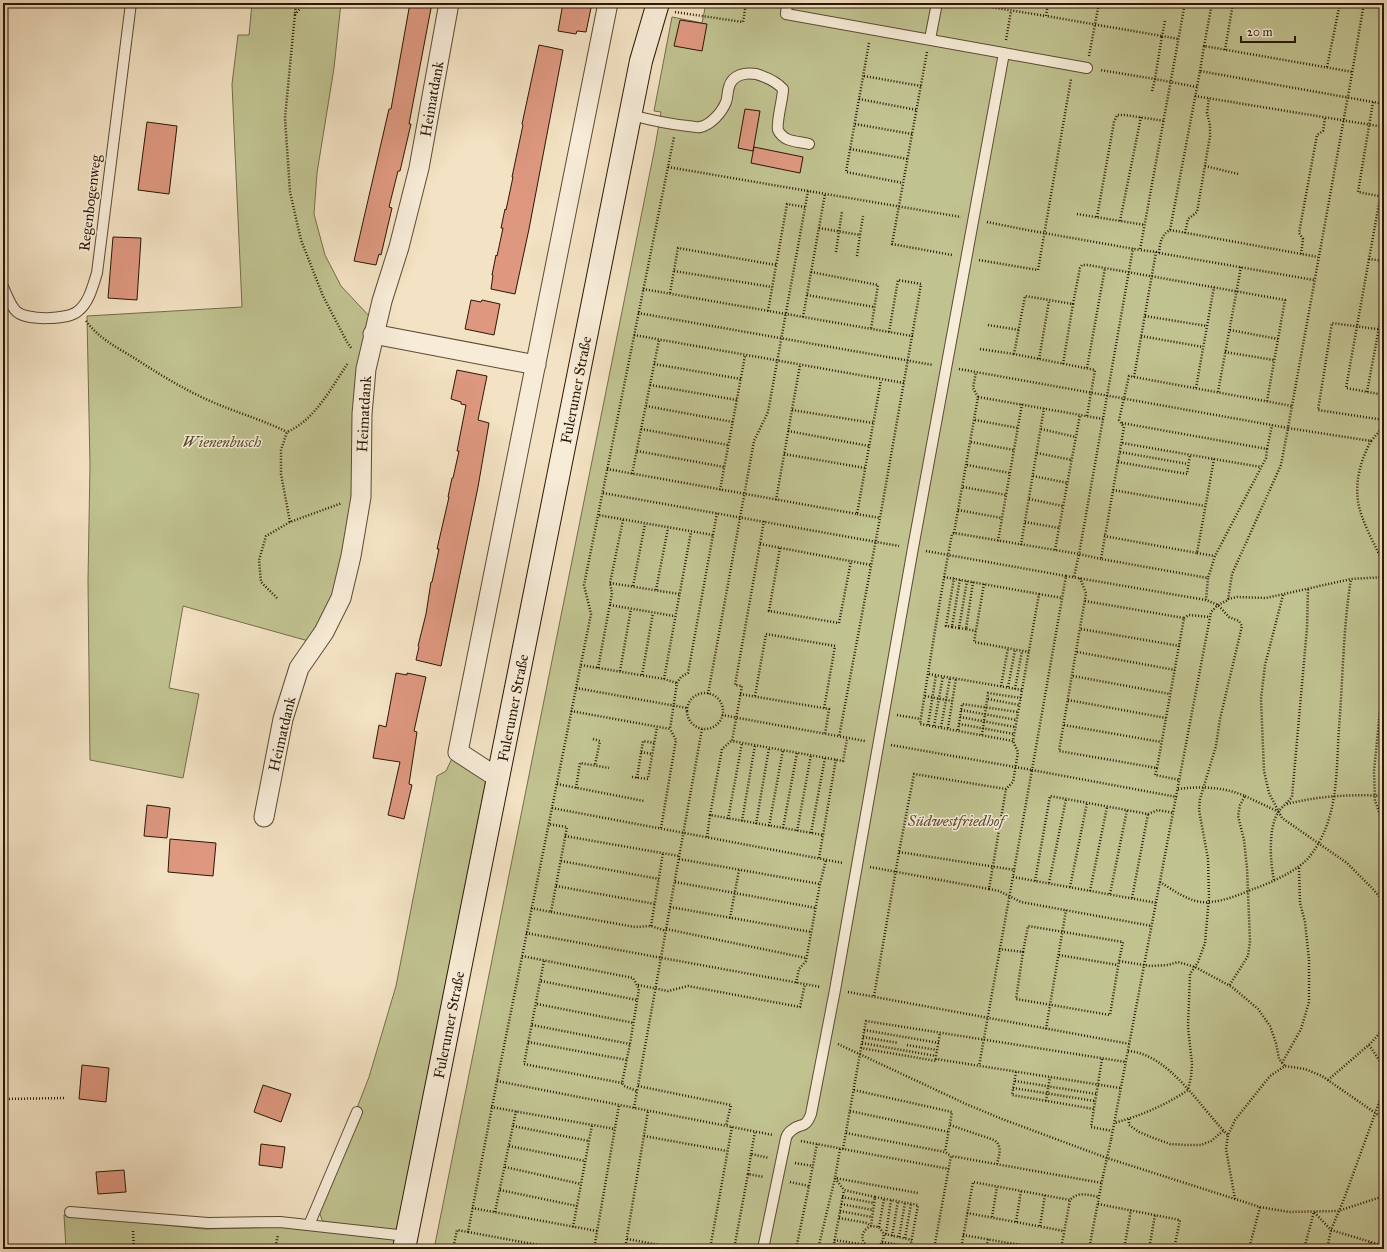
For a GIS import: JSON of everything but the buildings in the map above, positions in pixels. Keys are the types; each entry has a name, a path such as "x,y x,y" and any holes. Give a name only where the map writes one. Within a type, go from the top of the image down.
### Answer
{"main road":[{"name":"Fulerumer Straße","path":"406,1242 641,61 667,8"}],"street":[{"name":"Heimatdank","path":"264,817 283,719 299,668 324,632 341,598 351,556 361,497 362,414 366,368 419,168 449,3"},
{"name":"Fulerumer Straße","path":"498,778 458,752 608,3"},
{"path":"374,334 536,364"}],"lane":[{"name":"Regenbogenweg","path":"78,311 86,301 96,273 131,3"},
{"path":"788,3 786,14 1087,68"},
{"path":"930,40 936,3"},
{"path":"763,1249 786,1138 791,1130 808,1122 811,1114 1004,53"},
{"path":"631,115 700,127 711,122 720,112 726,101 729,86 733,79 742,74 753,74 763,76 778,83 783,89 783,98 778,124 778,130 782,136 787,139 809,144"},
{"path":"3,287 10,302 17,312 25,316 36,318 59,317 78,311"},
{"path":"309,1225 356,1112"},
{"path":"70,1212 208,1223 280,1222 309,1225 406,1242"}],"path":[{"path":"296,3 286,118 290,192 301,240 323,296 347,342 354,350 352,354"},
{"path":"295,15 304,3"},
{"path":"667,8 743,22 746,3"},
{"path":"966,3 1179,39"},
{"path":"1046,16 1048,3"},
{"path":"1099,3 1087,68 1197,86"},
{"path":"1140,250 1186,3"},
{"path":"1170,230 1212,3"},
{"path":"1225,50 1233,3"},
{"path":"1327,68 1340,3"},
{"path":"1228,600 1232,574 1281,465 1353,72 1364,3"},
{"path":"1004,53 1011,11"},
{"path":"1152,92 1165,21"},
{"path":"871,29 846,172 903,183"},
{"path":"1384,43 1380,68 1384,68"},
{"path":"1204,46 1353,72"},
{"path":"1200,71 1384,104"},
{"path":"864,76 921,86"},
{"path":"1195,96 1384,127"},
{"path":"1185,233 1188,219 1197,212 1210,136 1208,113 1209,98"},
{"path":"859,99 917,110"},
{"path":"1373,102 1358,192 1382,197"},
{"path":"1097,217 1114,122 1117,115 1165,121"},
{"path":"1120,221 1140,117"},
{"path":"1301,254 1303,239 1299,233 1317,135 1323,131 1325,118"},
{"path":"468,1232 496,1081 591,614 584,585 676,124"},
{"path":"855,124 912,134"},
{"path":"850,149 908,159"},
{"path":"668,166 1314,280"},
{"path":"1204,166 1238,174"},
{"path":"1384,176 1382,197 1369,259 1346,388 1384,395"},
{"path":"708,694 754,441 768,412 780,338 808,191"},
{"path":"803,317 825,194"},
{"path":"768,311 787,204 805,207"},
{"path":"836,252 842,211"},
{"path":"1077,214 1145,225"},
{"path":"857,256 864,216"},
{"path":"819,228 860,235"},
{"path":"1134,377 1152,276 1161,241 1165,233 1170,230 1318,257"},
{"path":"670,294 678,248 776,264"},
{"path":"1074,577 1133,248"},
{"path":"1369,259 1384,261"},
{"path":"1063,364 1073,304 1080,268 1082,265 1237,291 1285,300 1267,401"},
{"path":"1218,392 1241,267"},
{"path":"1087,368 1105,268"},
{"path":"674,271 772,287"},
{"path":"811,272 878,285 871,329"},
{"path":"839,737 876,542 921,284 898,280 889,332"},
{"path":"1196,388 1214,287"},
{"path":"643,289 912,336"},
{"path":"807,295 874,306"},
{"path":"1014,354 1025,296 1073,304"},
{"path":"1039,359 1049,300"},
{"path":"1367,392 1384,301"},
{"path":"78,311 98,335 147,367 187,390 287,432"},
{"path":"638,313 1288,428 1371,441"},
{"path":"1145,316 1207,326"},
{"path":"1384,330 1332,323 1318,410 1384,420"},
{"path":"988,325 1019,330"},
{"path":"1230,330 1278,339"},
{"path":"634,335 745,356 904,383"},
{"path":"1141,336 1203,347"},
{"path":"632,474 659,340"},
{"path":"980,349 1095,370 1087,416"},
{"path":"1225,352 1274,360"},
{"path":"720,490 745,356"},
{"path":"290,522 281,474 281,450 287,432 304,422 316,408 350,359"},
{"path":"654,364 741,379"},
{"path":"776,500 800,365"},
{"path":"976,372 973,388 978,397 971,442 954,532 952,534 948,554 920,724 1013,740"},
{"path":"1101,559 1122,443 1124,427 1119,420 1129,376 1292,406"},
{"path":"857,514 881,380"},
{"path":"650,385 737,400"},
{"path":"978,397 1103,419"},
{"path":"998,541 1022,404"},
{"path":"646,406 733,422"},
{"path":"1021,545 1044,408"},
{"path":"792,410 873,424"},
{"path":"1055,550 1080,415"},
{"path":"974,420 1018,428"},
{"path":"1122,423 1267,449"},
{"path":"1206,600 1208,578 1215,556 1266,458 1272,425"},
{"path":"1384,426 1371,441 1365,452 1357,488 1358,502 1364,520 1384,564"},
{"path":"641,429 728,445"},
{"path":"1041,429 1076,437"},
{"path":"788,431 869,446"},
{"path":"971,442 1014,450"},
{"path":"1122,443 1261,467"},
{"path":"637,451 724,467"},
{"path":"1120,452 1188,464"},
{"path":"1037,453 1072,460"},
{"path":"784,454 865,468"},
{"path":"1118,462 1187,474 1190,455"},
{"path":"1197,553 1214,459"},
{"path":"967,465 1010,473"},
{"path":"607,469 880,518"},
{"path":"1033,476 1068,483"},
{"path":"963,487 1006,495"},
{"path":"1113,490 1205,506"},
{"path":"603,493 740,516 876,542 1206,600 1218,605 1229,617 1239,621 1242,626 1220,718 1216,746 1200,799 1199,810 1208,859 1208,903 1205,943 1198,962 1190,974 1188,1027 1192,1064 1188,1090 1175,1099 1129,1119 1114,1123"},
{"path":"277,598 261,582 259,560 266,536 290,522 361,497"},
{"path":"1029,499 1063,506"},
{"path":"958,510 1002,518"},
{"path":"661,828 676,740 670,729 677,683 681,677 688,673 717,513"},
{"path":"598,515 712,535"},
{"path":"598,668 612,593 610,583 623,520"},
{"path":"707,837 722,750 732,741 742,686 735,685 764,521"},
{"path":"1025,522 1059,528"},
{"path":"633,586 645,524"},
{"path":"656,590 668,528"},
{"path":"664,679 674,616 691,532"},
{"path":"954,532 1208,578"},
{"path":"1104,536 1215,556"},
{"path":"760,544 871,565"},
{"path":"780,548 769,611 839,623 851,562"},
{"path":"1380,554 1384,553"},
{"path":"979,1066 1066,576"},
{"path":"944,577 1062,598"},
{"path":"1089,1249 1157,903 1211,612 1218,605 1237,597 1266,598 1351,579 1384,577"},
{"path":"954,578 946,626 976,631"},
{"path":"1080,578 1086,593 1059,751 1157,768"},
{"path":"952,627 960,579"},
{"path":"1160,882 1187,898 1208,903 1241,895 1299,867 1310,857 1319,843 1333,806 1351,579"},
{"path":"959,628 967,581"},
{"path":"966,629 974,582"},
{"path":"610,583 679,594"},
{"path":"984,584 974,642 1029,652"},
{"path":"1274,880 1270,853 1274,824 1279,812 1292,797 1306,643 1308,589"},
{"path":"989,889 1006,789 1013,782 1016,767 1018,752 1013,740 1039,594"},
{"path":"1283,595 1265,665 1261,699 1264,771 1270,793 1282,818 1347,862 1384,902"},
{"path":"1085,601 1184,618"},
{"path":"610,606 674,616"},
{"path":"620,672 631,609"},
{"path":"642,675 653,613"},
{"path":"1180,780 1155,776 1174,670 1180,646 1184,618 1189,614 1210,617"},
{"path":"1081,629 1180,646"},
{"path":"755,696 766,634 835,646 824,708"},
{"path":"1001,686 1008,648"},
{"path":"1008,688 1016,650"},
{"path":"1015,689 1022,651"},
{"path":"1077,652 1174,670"},
{"path":"581,665 664,679 677,683"},
{"path":"1384,671 1376,737 1374,771 1375,796 1384,825"},
{"path":"929,674 1022,690"},
{"path":"928,725 936,675"},
{"path":"934,726 943,676"},
{"path":"1073,676 1170,694"},
{"path":"941,727 950,678"},
{"path":"948,728 956,678"},
{"path":"576,688 687,708"},
{"path":"982,735 988,693 1021,698"},
{"path":"703,694 708,694 718,699 723,709 722,715 717,724 707,729 702,729 692,724 689,719 687,708 692,699 703,694"},
{"path":"740,694 829,709 825,734"},
{"path":"925,696 952,701"},
{"path":"988,699 1019,705"},
{"path":"1068,700 1166,718"},
{"path":"958,730 962,704 1018,712"},
{"path":"961,710 1016,720"},
{"path":"571,711 670,729"},
{"path":"884,712 921,719"},
{"path":"722,715 1177,796"},
{"path":"960,717 1015,727"},
{"path":"959,724 1014,734"},
{"path":"1064,725 1161,742"},
{"path":"632,777 648,780 657,727"},
{"path":"634,1108 702,729"},
{"path":"732,741 843,761 847,738"},
{"path":"593,739 600,741 595,765"},
{"path":"637,778 643,741 654,743"},
{"path":"728,819 742,743"},
{"path":"742,821 755,745"},
{"path":"756,824 769,748"},
{"path":"769,826 783,750"},
{"path":"641,752 652,754"},
{"path":"783,828 797,753"},
{"path":"797,831 811,755"},
{"path":"811,833 825,758"},
{"path":"819,858 836,759"},
{"path":"576,788 580,763 609,768"},
{"path":"874,996 914,774 1006,789"},
{"path":"556,784 644,801"},
{"path":"1178,789 1194,786 1234,791 1279,812"},
{"path":"1035,881 1050,796 1148,814 1158,810 1174,813"},
{"path":"1229,986 1248,956 1250,941 1247,868 1244,840 1238,816 1240,806 1245,796"},
{"path":"1287,804 1334,797 1384,796"},
{"path":"1049,883 1066,799"},
{"path":"1070,887 1087,803"},
{"path":"1090,891 1107,807"},
{"path":"552,808 989,889 999,891 1021,902 1152,926"},
{"path":"1110,894 1127,810"},
{"path":"1132,898 1148,814"},
{"path":"710,815 823,835"},
{"path":"548,824 567,827 552,912"},
{"path":"565,836 679,857 739,870 820,884"},
{"path":"899,852 1015,870"},
{"path":"651,926 663,854"},
{"path":"796,983 799,969 806,961 820,884 826,860"},
{"path":"561,861 659,879"},
{"path":"1282,1063 1301,1029 1309,1002 1309,960 1305,922 1300,903 1299,867"},
{"path":"730,918 739,870"},
{"path":"1013,877 1157,903"},
{"path":"675,882 816,908"},
{"path":"556,886 655,904"},
{"path":"670,907 811,932"},
{"path":"531,908 634,927 651,926 806,958"},
{"path":"1046,1029 1066,910"},
{"path":"1028,926 1123,942 1110,1015 1016,999 1023,952 1028,926"},
{"path":"999,949 1023,952"},
{"path":"1058,955 1118,965"},
{"path":"522,956 630,976 633,978 639,989 622,1083"},
{"path":"544,961 524,1064 622,1083 624,1086 637,1091"},
{"path":"1119,961 1159,966 1178,962 1195,967 1229,986 1258,1009 1270,1026 1276,1043 1279,1059 1285,1066 1305,1069 1322,1076 1384,1119"},
{"path":"541,981 637,1000"},
{"path":"638,985 668,991 688,986 800,1007 805,984"},
{"path":"536,1004 634,1023"},
{"path":"818,1249 846,1133 866,1021 1126,1062"},
{"path":"532,1025 630,1044"},
{"path":"1328,1080 1369,1045 1384,1028"},
{"path":"864,1030 939,1043"},
{"path":"861,1048 936,1061 940,1033"},
{"path":"863,1037 898,1043"},
{"path":"826,1038 1002,1119 1107,1158 1260,1207 1289,1212 1338,1211 1384,1196"},
{"path":"528,1042 627,1060"},
{"path":"862,1043 979,1066 1120,1088"},
{"path":"907,1045 938,1050"},
{"path":"1369,1045 1384,1067"},
{"path":"1128,1050 1139,1052 1164,1066 1180,1080 1228,1135"},
{"path":"1102,1058 1091,1127 1112,1131"},
{"path":"1234,1198 1226,1149 1228,1135 1236,1120 1270,1076 1285,1066"},
{"path":"1016,1072 1012,1095 1094,1109"},
{"path":"1046,1101 1050,1077"},
{"path":"496,1081 950,1169"},
{"path":"1015,1081 1096,1094"},
{"path":"638,1086 731,1105 726,1126"},
{"path":"1013,1088 1095,1102"},
{"path":"1327,1249 1331,1230 1344,1199 1384,1089"},
{"path":"854,1090 952,1112 945,1152"},
{"path":"3,1099 65,1098"},
{"path":"594,1249 620,1105"},
{"path":"491,1107 615,1129"},
{"path":"495,1212 516,1111"},
{"path":"625,1249 648,1111"},
{"path":"850,1111 949,1132"},
{"path":"1129,1119 1129,1125 1139,1132 1170,1144 1201,1145 1223,1131"},
{"path":"574,1227 592,1125"},
{"path":"950,1125 999,1143 1000,1147 997,1164"},
{"path":"513,1126 589,1140"},
{"path":"710,1249 732,1127"},
{"path":"751,1154 755,1132"},
{"path":"846,1133 945,1152 951,1156 1102,1183"},
{"path":"644,1136 728,1151"},
{"path":"796,1249 817,1144"},
{"path":"508,1146 585,1161"},
{"path":"934,1249 950,1169 951,1156"},
{"path":"505,1167 581,1184"},
{"path":"734,1249 748,1174 809,1186"},
{"path":"835,1178 844,1190 918,1205 911,1248 882,1242"},
{"path":"835,1178 918,1193"},
{"path":"961,1249 973,1182 1070,1200"},
{"path":"992,1217 997,1187"},
{"path":"500,1190 577,1206"},
{"path":"839,1249 833,1248 844,1190"},
{"path":"1016,1222 1021,1191"},
{"path":"1061,1249 1070,1200 1074,1195 1081,1194 1099,1197"},
{"path":"1040,1226 1045,1195"},
{"path":"842,1197 874,1203"},
{"path":"871,1226 875,1197"},
{"path":"879,1227 884,1199"},
{"path":"834,1240 877,1248 882,1242 885,1234 891,1200"},
{"path":"892,1236 898,1201"},
{"path":"899,1237 905,1203"},
{"path":"841,1204 873,1210"},
{"path":"905,1238 911,1204"},
{"path":"1098,1204 1180,1220 1174,1249"},
{"path":"1249,1249 1260,1207"},
{"path":"472,1208 597,1231"},
{"path":"1124,1249 1131,1210"},
{"path":"840,1211 872,1217"},
{"path":"1314,1212 1331,1230 1384,1246 1383,1249"},
{"path":"1304,1249 1314,1212"},
{"path":"967,1213 1064,1231"},
{"path":"1149,1249 1155,1215"},
{"path":"838,1218 867,1223 871,1226 879,1227 885,1234 912,1240"},
{"path":"865,1249 866,1245 862,1236 863,1231 871,1226"},
{"path":"453,1249 457,1230 560,1249"},
{"path":"964,1235 1043,1249"},
{"path":"627,1239 682,1249"},
{"path":"986,1249 988,1239"},
{"path":"882,1242 882,1249"},
{"path":"1369,1249 1371,1242"},
{"path":"890,1249 891,1243"},
{"path":"1011,1249 1012,1244"},
{"path":"897,1249 898,1245"}],"green space":[{"name":"Wienenbusch","path":"252,3 341,3 334,68 317,173 314,214 325,255 341,286 371,318 352,526 336,598 312,642 183,606 169,688 199,694 183,778 90,760 88,581 90,465 87,316 242,307 232,84 238,35 249,35"},
{"name":"Südwestfriedhof","path":"706,3 1384,3 1384,1249 434,1249 655,147 661,112 654,111 672,17 702,23"},
{"path":"455,752 491,777 394,1249 66,1249 64,1215 205,1229 286,1227 336,1232 322,1220 318,1208 369,1077 396,986 437,776 446,771"}]}
